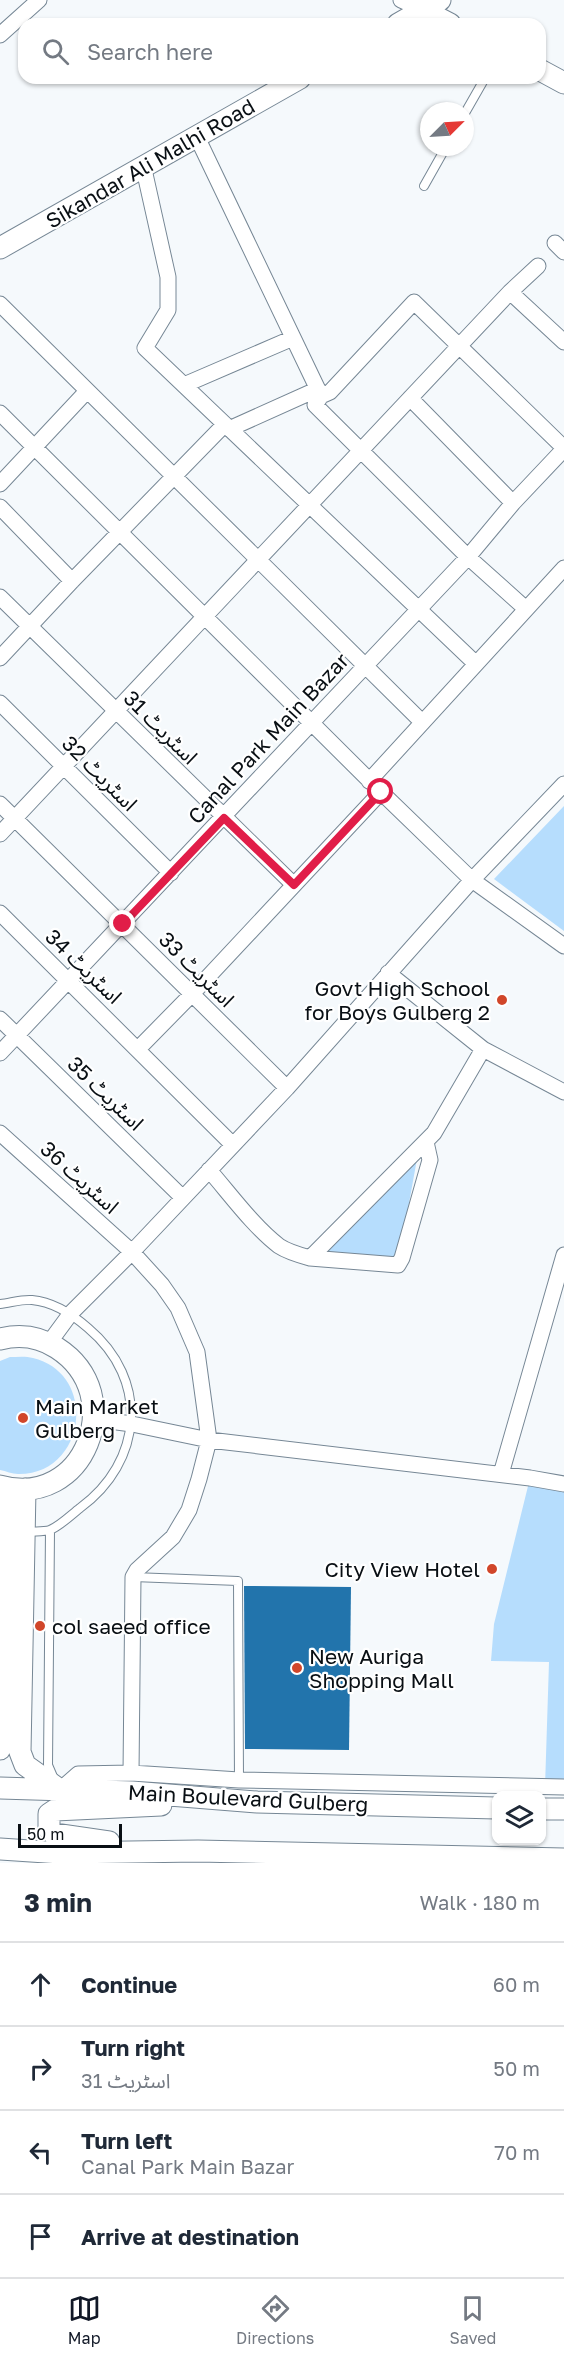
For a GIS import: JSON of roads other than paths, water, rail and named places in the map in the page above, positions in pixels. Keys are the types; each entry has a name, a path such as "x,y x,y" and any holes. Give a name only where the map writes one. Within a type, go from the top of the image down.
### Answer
{"main road":[{"path":"408,18 431,5 444,18"},
{"path":"546,73 564,83"},
{"name":"Sikandar Ali Malhi Road","path":"0,248 289,84"},
{"path":"0,1339 18,1336 34,1338 49,1343 69,1356 84,1374 93,1396 94,1419 91,1437 84,1453 73,1467 59,1478 42,1486 11,1488 0,1749"},
{"path":"10,1529 20,1752 25,1765 60,1790"},
{"name":"Main Boulevard Gulberg","path":"0,1788 132,1792 258,1802 492,1808"},
{"path":"181,1851 54,1834 49,1829 49,1814 55,1810 258,1802"},
{"path":"546,1809 564,1809"},
{"path":"0,1849 60,1856 181,1851 564,1859"},
{"path":"33,1863 60,1856"}],"street":[{"path":"19,18 39,0"},
{"path":"401,0 431,5"},
{"path":"0,35 18,19"},
{"path":"196,135 319,393 315,405 468,556 526,609"},
{"path":"144,165 168,277 168,310 145,348 475,663"},
{"path":"0,834 510,292 538,266"},
{"path":"510,292 564,342"},
{"path":"0,658 72,580 227,427 319,393 330,393 414,302 564,448"},
{"path":"0,304 422,722"},
{"path":"184,385 293,338"},
{"path":"0,484 87,391"},
{"path":"410,398 513,503"},
{"path":"0,413 369,781 472,880 564,946"},
{"name":"Canal Park Main Bazar","path":"0,1053 224,818 468,556 564,448"},
{"path":"0,507 72,580"},
{"path":"369,781 564,568"},
{"name":"اسٹریٹ 31","path":"0,597 294,885"},
{"name":"اسٹریٹ 32","path":"0,704 171,873"},
{"path":"49,1343 71,1313 287,1088 472,880 564,784"},
{"path":"138,1049 381,792"},
{"name":"اسٹریٹ 33","path":"0,804 287,1088"},
{"name":"اسٹریٹ 34","path":"0,914 233,1145"},
{"path":"388,974 483,1049 564,1092"},
{"name":"اسٹریٹ 35","path":"0,1019 183,1198"},
{"path":"310,1258 426,1142 440,1125 483,1049"},
{"name":"اسٹریٹ 36","path":"0,1133 132,1252 178,1308 197,1352 209,1440"},
{"path":"209,1170 262,1230 280,1246 310,1258 398,1264 402,1258 428,1168 430,1154 426,1142"},
{"path":"501,1474 564,1255"},
{"path":"94,1419 132,1424 209,1440 501,1474 564,1484"},
{"path":"131,1773 134,1577 138,1570 173,1537 189,1510 209,1440"},
{"path":"60,1790 78,1774 131,1773 239,1780 564,1787"}],"lane":[{"path":"471,102 482,84"},
{"path":"424,186 441,156"},
{"path":"0,1304 31,1300 51,1304 71,1313 94,1333 113,1356 127,1383 132,1424 128,1445 112,1477 91,1500 50,1530 10,1529"},
{"path":"50,1530 48,1764 60,1790"},
{"path":"134,1577 238,1581 239,1780"}],"place":[{"name":"Govt High School for Boys Gulberg 2","path":"502,1000"},
{"name":"Main Market Gulberg","path":"23,1418"},
{"name":"City View Hotel","path":"492,1569"},
{"name":"col saeed office","path":"40,1626"},
{"name":"New Auriga Shopping Mall","path":"297,1668"}]}
